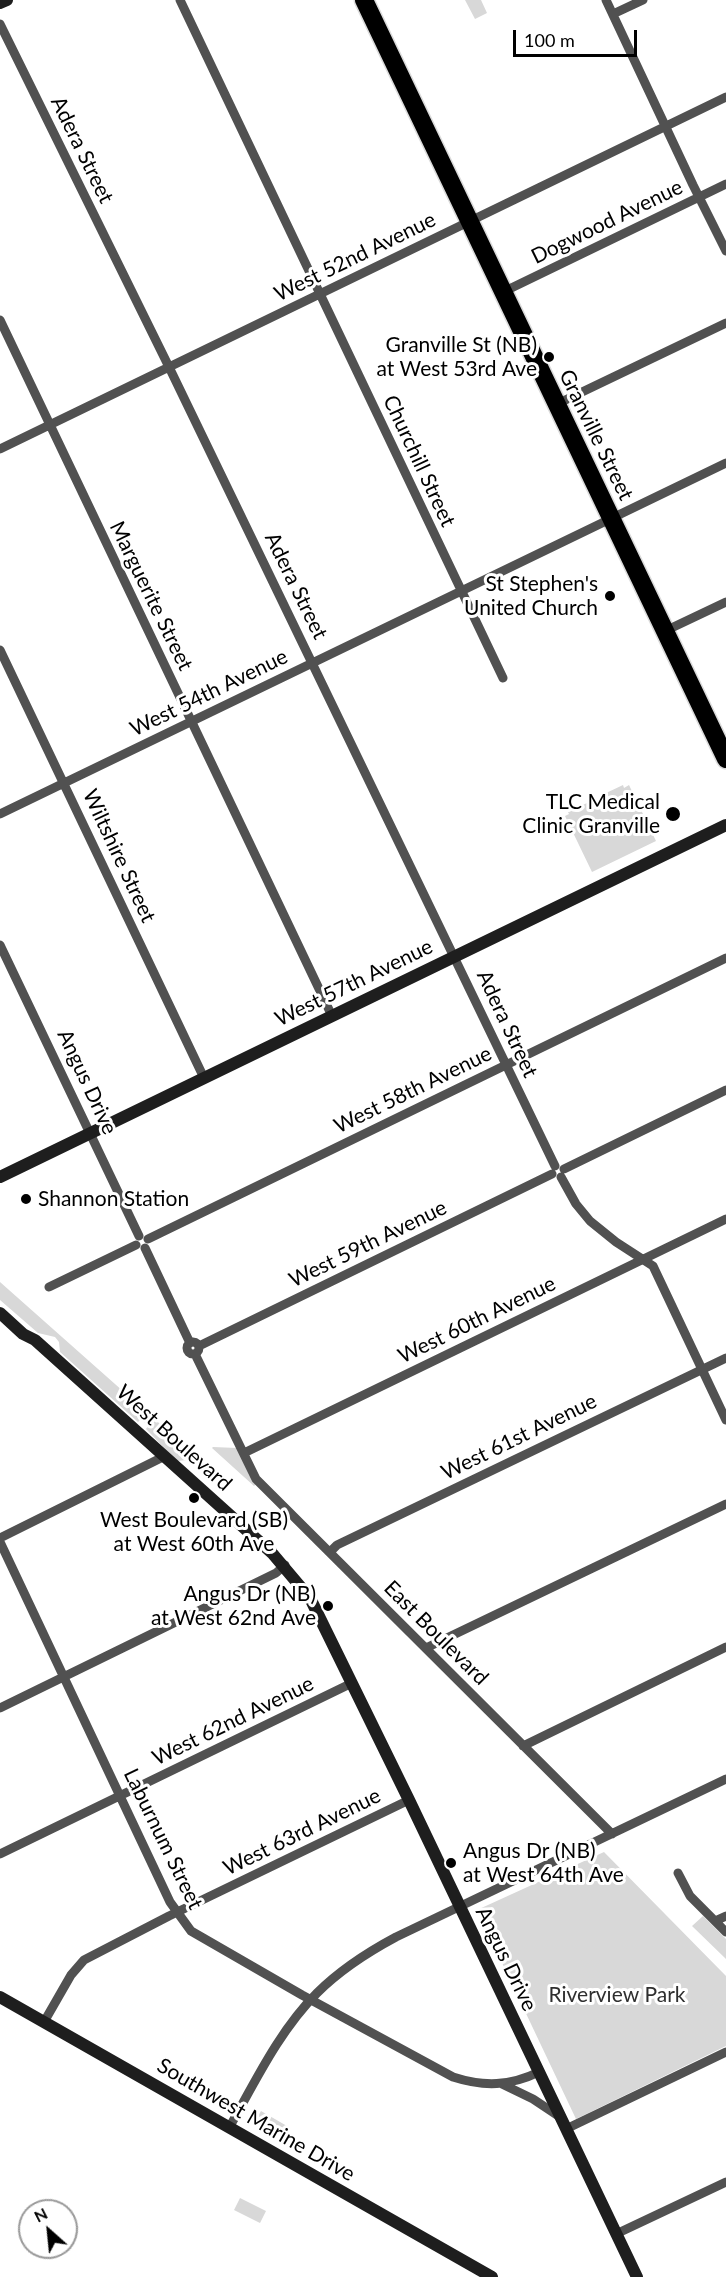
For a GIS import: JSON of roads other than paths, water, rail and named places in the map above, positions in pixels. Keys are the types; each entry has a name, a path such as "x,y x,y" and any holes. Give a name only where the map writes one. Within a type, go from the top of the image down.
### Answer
{"highway":[{"name":"Granville Street","path":"364,0 665,631 724,747"}],"street":[{"path":"0,3 7,0"},
{"name":"Churchill Street","path":"180,0 503,678"},
{"path":"606,0 726,250"},
{"path":"613,14 643,0"},
{"name":"Adera Street","path":"0,24 313,662 558,1171 576,1204 590,1221 653,1266 726,1420"},
{"name":"West 52nd Avenue","path":"0,449 726,97"},
{"name":"Dogwood Avenue","path":"503,292 726,184"},
{"name":"Marguerite Street","path":"0,320 4,337 49,425 332,1016"},
{"path":"557,404 726,323"},
{"name":"West 54th Avenue","path":"0,814 726,463"},
{"path":"665,631 726,602"},
{"name":"Wiltshire Street","path":"0,650 204,1078"},
{"name":"West 57th Avenue","path":"0,1177 726,825"},
{"name":"Angus Drive","path":"0,945 244,1453"},
{"name":"West 58th Avenue","path":"49,1287 726,958"},
{"name":"West 59th Avenue","path":"195,1348 726,1090"},
{"name":"West 60th Avenue","path":"244,1453 726,1219"},
{"name":"West Boulevard","path":"0,1303 30,1329 35,1341"},
{"name":"West Boulevard","path":"0,1313 23,1334 35,1341 285,1565"},
{"name":"West 61st Avenue","path":"330,1552 337,1545 726,1358"},
{"name":"East Boulevard","path":"244,1453 256,1479 612,1834"},
{"path":"0,1540 165,1456"},
{"path":"426,1648 726,1504"},
{"name":"Laburnum Street","path":"0,1540 177,1912 191,1931 311,2000 453,2077 474,2084 502,2084 519,2081 539,2072"},
{"path":"0,1708 276,1574 285,1565"},
{"name":"Angus Drive","path":"285,1565 310,1598 637,2277"},
{"path":"524,1746 726,1647"},
{"name":"West 62nd Avenue","path":"0,1854 352,1683"},
{"path":"229,2128 272,2052 311,2000 336,1976 371,1951 726,1779"},
{"name":"West 63rd Avenue","path":"44,2022 71,1975 84,1960 177,1912 409,1800"},
{"path":"678,1873 690,1896 726,1932"},
{"path":"715,1921 726,1916"},
{"name":"Southwest Marine Drive","path":"0,1997 492,2277"},
{"path":"566,2129 726,2052"},
{"name":"Laburnum Street","path":"502,2084 533,2099 560,2117"},
{"path":"616,2234 726,2182"}],"place":[{"name":"Granville St (NB) at West 53rd Ave","path":"549,357"},
{"name":"St Stephen's United Church","path":"610,596"},
{"name":"TLC Medical Clinic Granville","path":"673,814"},
{"name":"Shannon Station","path":"26,1199"},
{"name":"West Boulevard (SB) at West 60th Ave","path":"194,1498"},
{"name":"Angus Dr (NB) at West 62nd Ave","path":"328,1606"},
{"name":"Angus Dr (NB) at West 64th Ave","path":"451,1863"}],"park label":[{"name":"Riverview Park","path":"617,1995"}]}
